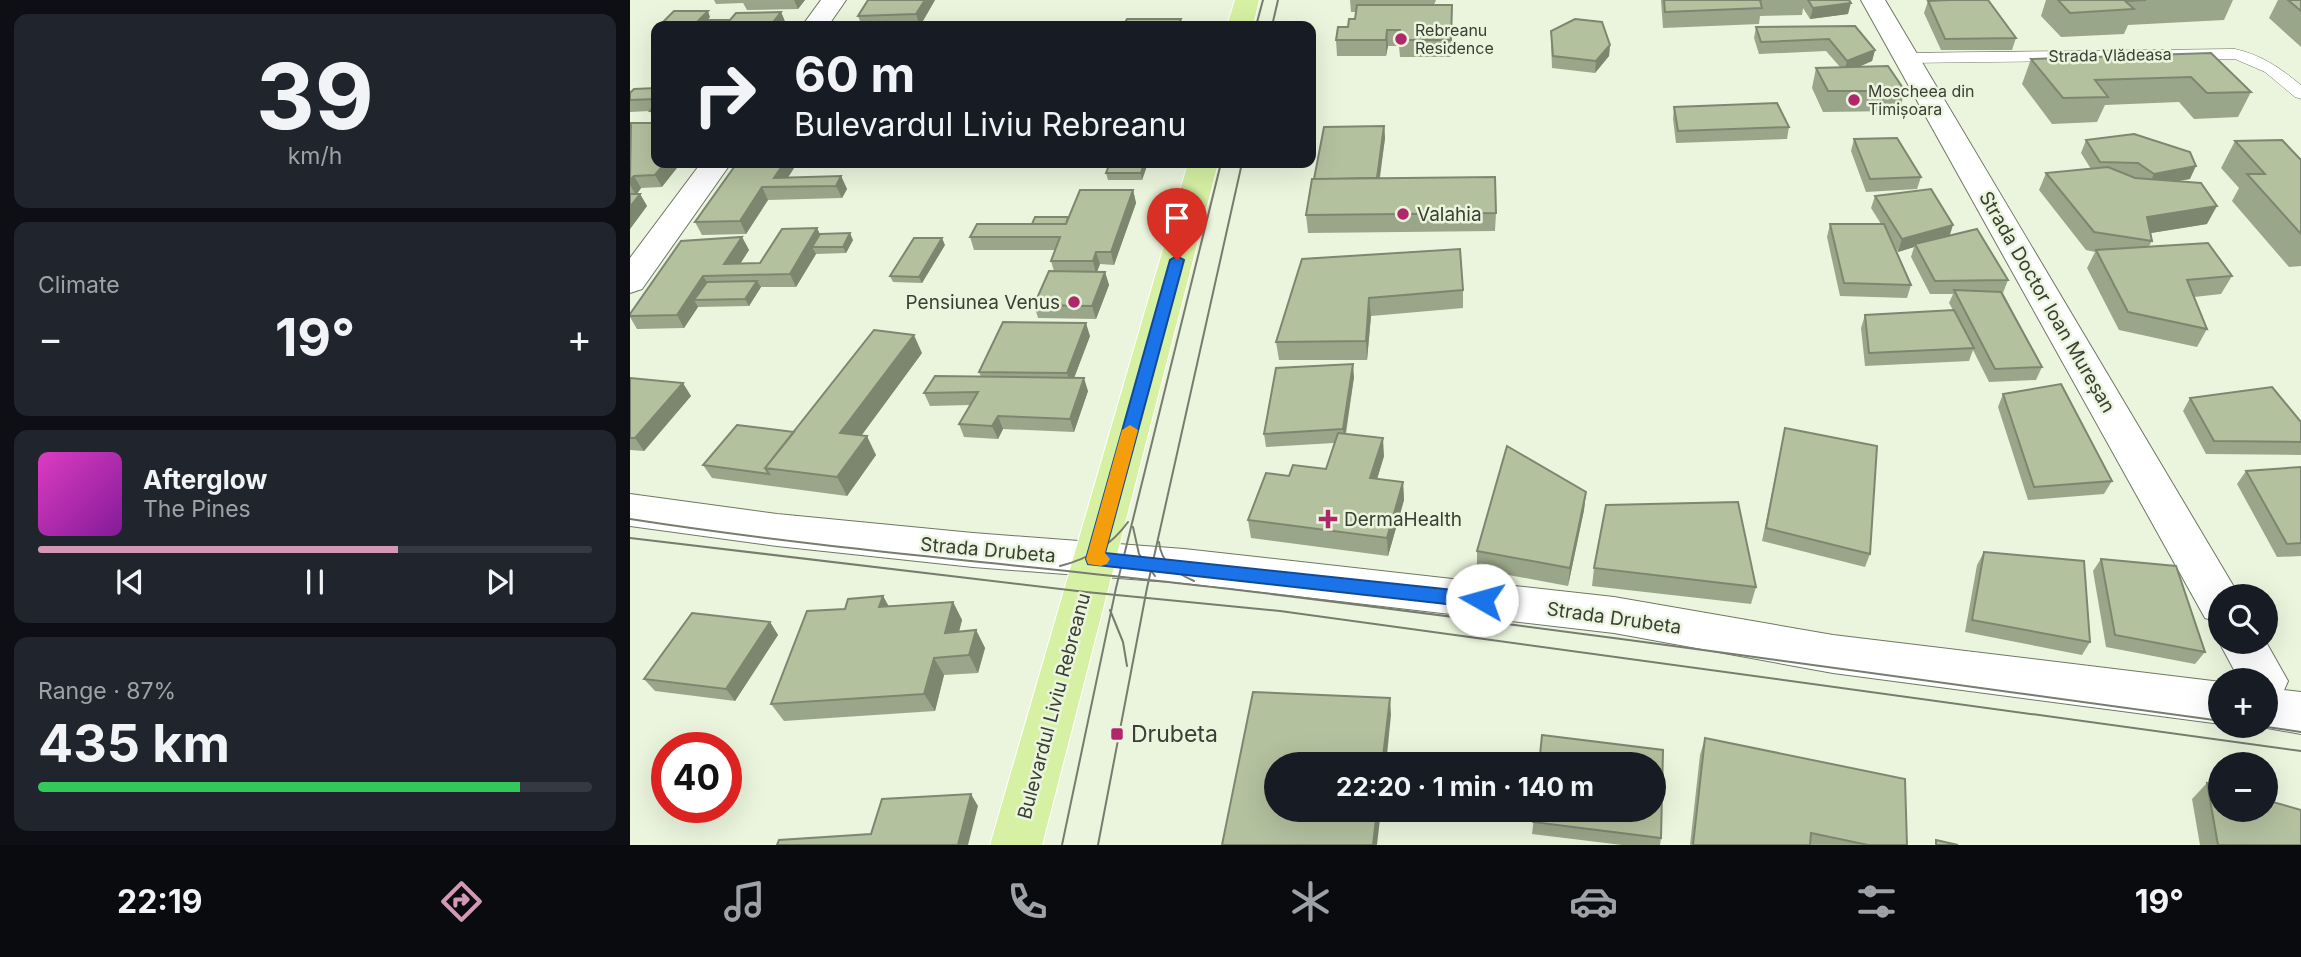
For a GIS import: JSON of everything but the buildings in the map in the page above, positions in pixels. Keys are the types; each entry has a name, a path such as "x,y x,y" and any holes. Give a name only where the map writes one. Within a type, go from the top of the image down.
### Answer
{"main road":[{"path":"1241,21 1247,0"},
{"name":"Bulevardul Liviu Rebreanu","path":"1016,845 1202,168"}],"street":[{"path":"819,21 834,0"},
{"name":"Strada Doctor Ioan Mureșan","path":"1873,0 2209,584"},
{"path":"630,282 712,168"},
{"name":"Strada Drubeta","path":"630,510 777,530 972,550 1184,566 1614,615 1833,654 2208,701"}],"lane":[{"name":"Strada Vlădeasa","path":"1906,58 2235,54 2250,56 2267,64 2301,94"}],"tram line":[{"path":"1257,21 1263,0"},
{"path":"1273,21 1278,0"},
{"path":"1119,576 1220,168"},
{"path":"1151,570 1241,168"},
{"path":"630,519 780,540 1119,576"},
{"path":"1060,566 1080,560 1098,550 1114,538 1128,522"},
{"path":"1133,527 1139,554 1151,570"},
{"path":"630,538 1115,595"},
{"path":"1159,542 1163,556 1170,566 1194,581"},
{"path":"1149,579 1151,570"},
{"path":"1151,570 1155,576"},
{"path":"1115,595 1119,576"},
{"path":"1119,576 1149,579"},
{"path":"1145,598 1149,579"},
{"path":"1149,579 1726,653 2208,719"},
{"path":"1111,612 1115,595"},
{"path":"1115,595 1145,598"},
{"path":"1098,845 1145,598"},
{"path":"1145,598 1280,611 2301,751"},
{"path":"1062,845 1111,612"},
{"path":"1111,612 1123,642 1127,666"},
{"path":"2278,729 2301,732"}],"slow traffic":[{"path":"1101,559 1094,559 1130,430"}],"place":[{"name":"Rebreanu Residence","path":"1401,39"},
{"name":"Moscheea din Timișoara","path":"1854,100"},
{"name":"Valahia","path":"1403,214"},
{"name":"Pensiunea Venus","path":"1074,302"},
{"name":"DermaHealth","path":"1328,519"},
{"name":"Drubeta","path":"1117,734"}],"route":[{"path":"1177,260 1094,559 1184,566 1482,600"}]}
